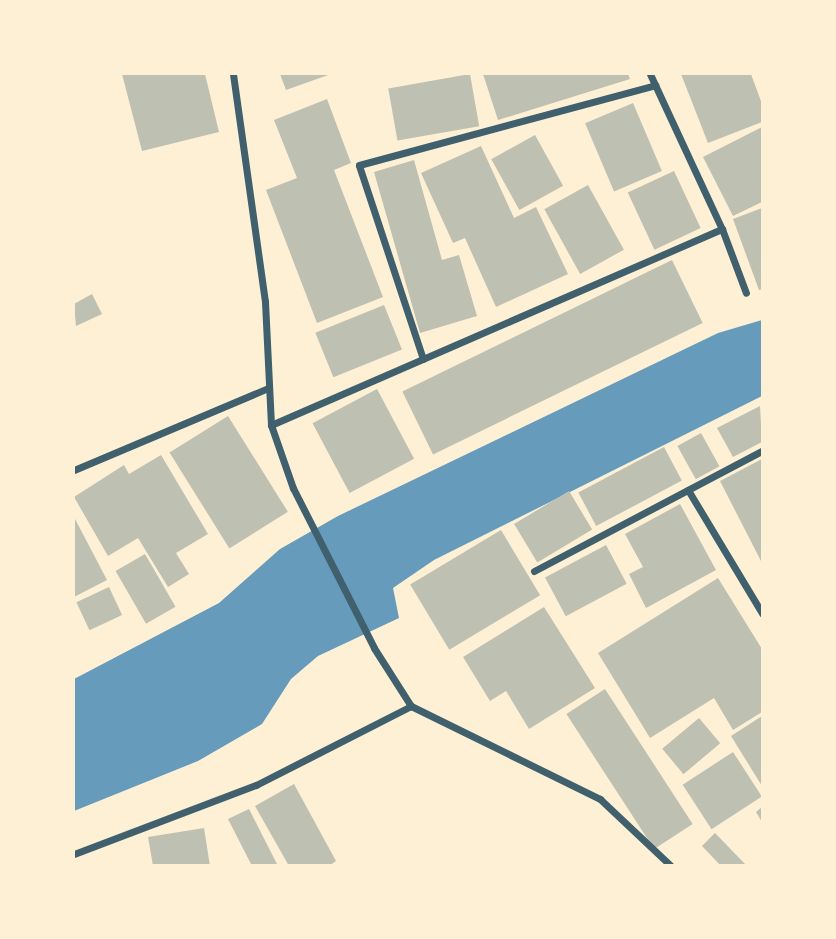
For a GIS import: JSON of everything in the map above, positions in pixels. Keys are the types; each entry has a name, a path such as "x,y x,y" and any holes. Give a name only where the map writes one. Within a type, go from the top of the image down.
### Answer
{"street":[{"path":"233,74 265,302 271,425 303,510 374,648 411,706 600,799 671,866"},
{"path":"650,74 722,229 746,293"},
{"path":"423,359 359,165 655,85"},
{"path":"271,425 722,229"},
{"path":"74,470 268,388"},
{"path":"534,571 762,452"},
{"path":"688,490 762,613"},
{"path":"74,854 256,785 411,706"}],"water":[{"path":"762,320 762,396 434,560 393,588 399,618 318,656 291,679 262,724 198,761 74,811 74,679 219,603 280,549 338,516 718,333"}],"building":[{"path":"122,74 205,74 219,132 142,151"},
{"path":"280,74 331,74 286,90"},
{"path":"470,74 479,126 397,141 388,88"},
{"path":"483,74 628,74 630,79 498,120"},
{"path":"681,74 751,74 762,104 762,122 708,143"},
{"path":"327,99 351,163 334,170 383,297 317,323 266,190 297,178 274,120"},
{"path":"633,103 662,171 614,191 585,123"},
{"path":"762,127 762,202 733,216 703,157"},
{"path":"535,135 563,186 519,210 491,159"},
{"path":"481,146 514,218 536,207 568,274 496,307 465,238 453,243 421,173"},
{"path":"414,160 442,260 459,255 477,316 420,333 374,172"},
{"path":"674,171 701,228 654,250 628,193"},
{"path":"588,185 624,250 580,274 544,209"},
{"path":"762,208 762,289 759,290 733,219"},
{"path":"672,260 703,323 433,454 402,392"},
{"path":"92,294 102,314 76,326 74,304"},
{"path":"384,305 402,350 333,377 315,333"},
{"path":"377,389 414,459 350,493 313,423"},
{"path":"760,406 762,442 733,457 717,428"},
{"path":"228,416 288,512 229,548 169,453"},
{"path":"701,433 719,466 696,479 677,446"},
{"path":"664,447 682,481 596,526 578,493"},
{"path":"161,455 208,534 176,553 189,574 168,587 138,538 108,556 74,497 124,465 129,474"},
{"path":"762,459 762,563 720,481"},
{"path":"569,491 592,530 537,563 514,524"},
{"path":"680,504 716,570 646,608 629,574 643,567 625,534"},
{"path":"74,517 107,580 74,597"},
{"path":"501,530 540,595 449,650 410,585"},
{"path":"606,545 627,584 566,616 545,577"},
{"path":"145,554 176,607 146,624 116,571"},
{"path":"718,578 762,649 762,712 733,730 714,698 650,738 598,653"},
{"path":"109,587 122,615 89,630 76,602"},
{"path":"544,607 595,688 529,729 506,691 490,701 463,657"},
{"path":"605,689 693,824 654,849 566,714"},
{"path":"762,716 762,786 731,736"},
{"path":"699,718 720,743 683,774 662,749"},
{"path":"733,752 762,796 712,829 683,785"},
{"path":"294,784 336,861 329,866 289,866 255,806"},
{"path":"762,807 762,822 756,812"},
{"path":"249,809 278,866 252,866 228,819"},
{"path":"204,828 210,866 153,866 148,837"},
{"path":"715,833 747,866 721,866 702,846"}]}
